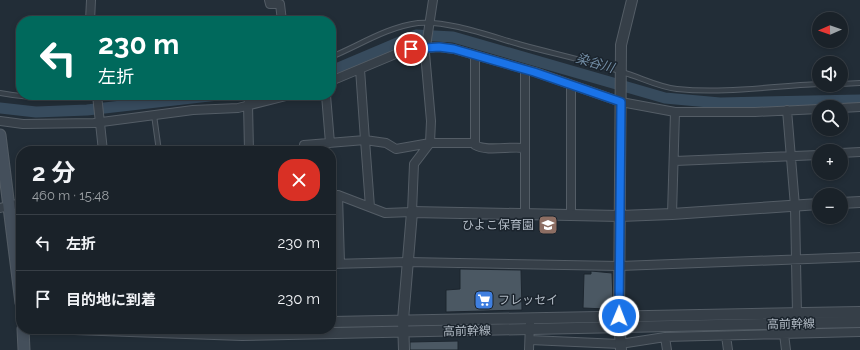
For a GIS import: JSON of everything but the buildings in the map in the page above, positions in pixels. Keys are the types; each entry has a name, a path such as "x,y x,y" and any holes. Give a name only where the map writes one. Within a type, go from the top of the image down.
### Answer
{"main road":[{"path":"0,135 5,207 16,273"},
{"path":"23,334 24,350"}],"street":[{"path":"90,16 91,0"},
{"path":"269,0 270,4 280,4 281,16"},
{"path":"404,350 403,320 412,212 414,164 430,143 431,121 425,49 433,0"},
{"path":"621,347 619,316 621,45 632,0"},
{"path":"336,79 411,49 439,47 525,70 621,100 675,112 717,113 812,109"},
{"path":"475,56 475,143"},
{"path":"360,69 370,207"},
{"path":"525,70 525,215"},
{"path":"571,216 572,85"},
{"path":"97,100 102,146"},
{"path":"0,121 23,124 100,121 193,110 238,108 267,100"},
{"path":"326,100 330,143"},
{"path":"248,104 249,146"},
{"path":"848,108 860,107"},
{"path":"787,110 795,206 797,314"},
{"path":"672,214 675,161 675,112"},
{"path":"304,146 365,140 386,143 396,149 430,143 475,143 481,148 487,149 505,146 524,148"},
{"path":"848,153 860,152"},
{"path":"675,161 812,155"},
{"path":"336,196 385,213 412,212 620,216 812,205"},
{"path":"848,203 860,202"},
{"path":"5,207 16,204"},
{"path":"336,218 340,264"},
{"path":"336,264 408,262 620,266 860,257"},
{"name":"高前幹線","path":"336,322 530,317 860,312"},
{"path":"529,350 530,317"},
{"name":"高前幹線","path":"336,333 403,332 530,335 620,327 860,322"},
{"path":"530,335 621,347 665,337 860,332"},
{"name":"高前幹線","path":"214,334 296,334"},
{"path":"784,334 786,350"},
{"path":"726,336 728,350"},
{"path":"665,337 667,350"},
{"path":"583,341 583,350"}],"lane":[{"path":"336,55 369,38 419,23 446,25 479,33 676,89 722,90 812,84"},
{"path":"848,84 860,83"},
{"path":"0,93 16,96"},
{"path":"154,115 158,146"}],"green space":[{"path":"336,228 337,258 336,259"}],"waterway":[{"name":"染谷川","path":"336,69 416,35 453,37 665,98 720,103 860,100"},
{"name":"染谷川","path":"0,108 36,112 87,110 174,100"}],"place":[{"name":"ひよこ保育園","path":"548,225"},
{"name":"フレッセイ","path":"484,300"}],"route":[{"path":"411,49 439,47 454,49 534,72 621,102 619,316"}]}
